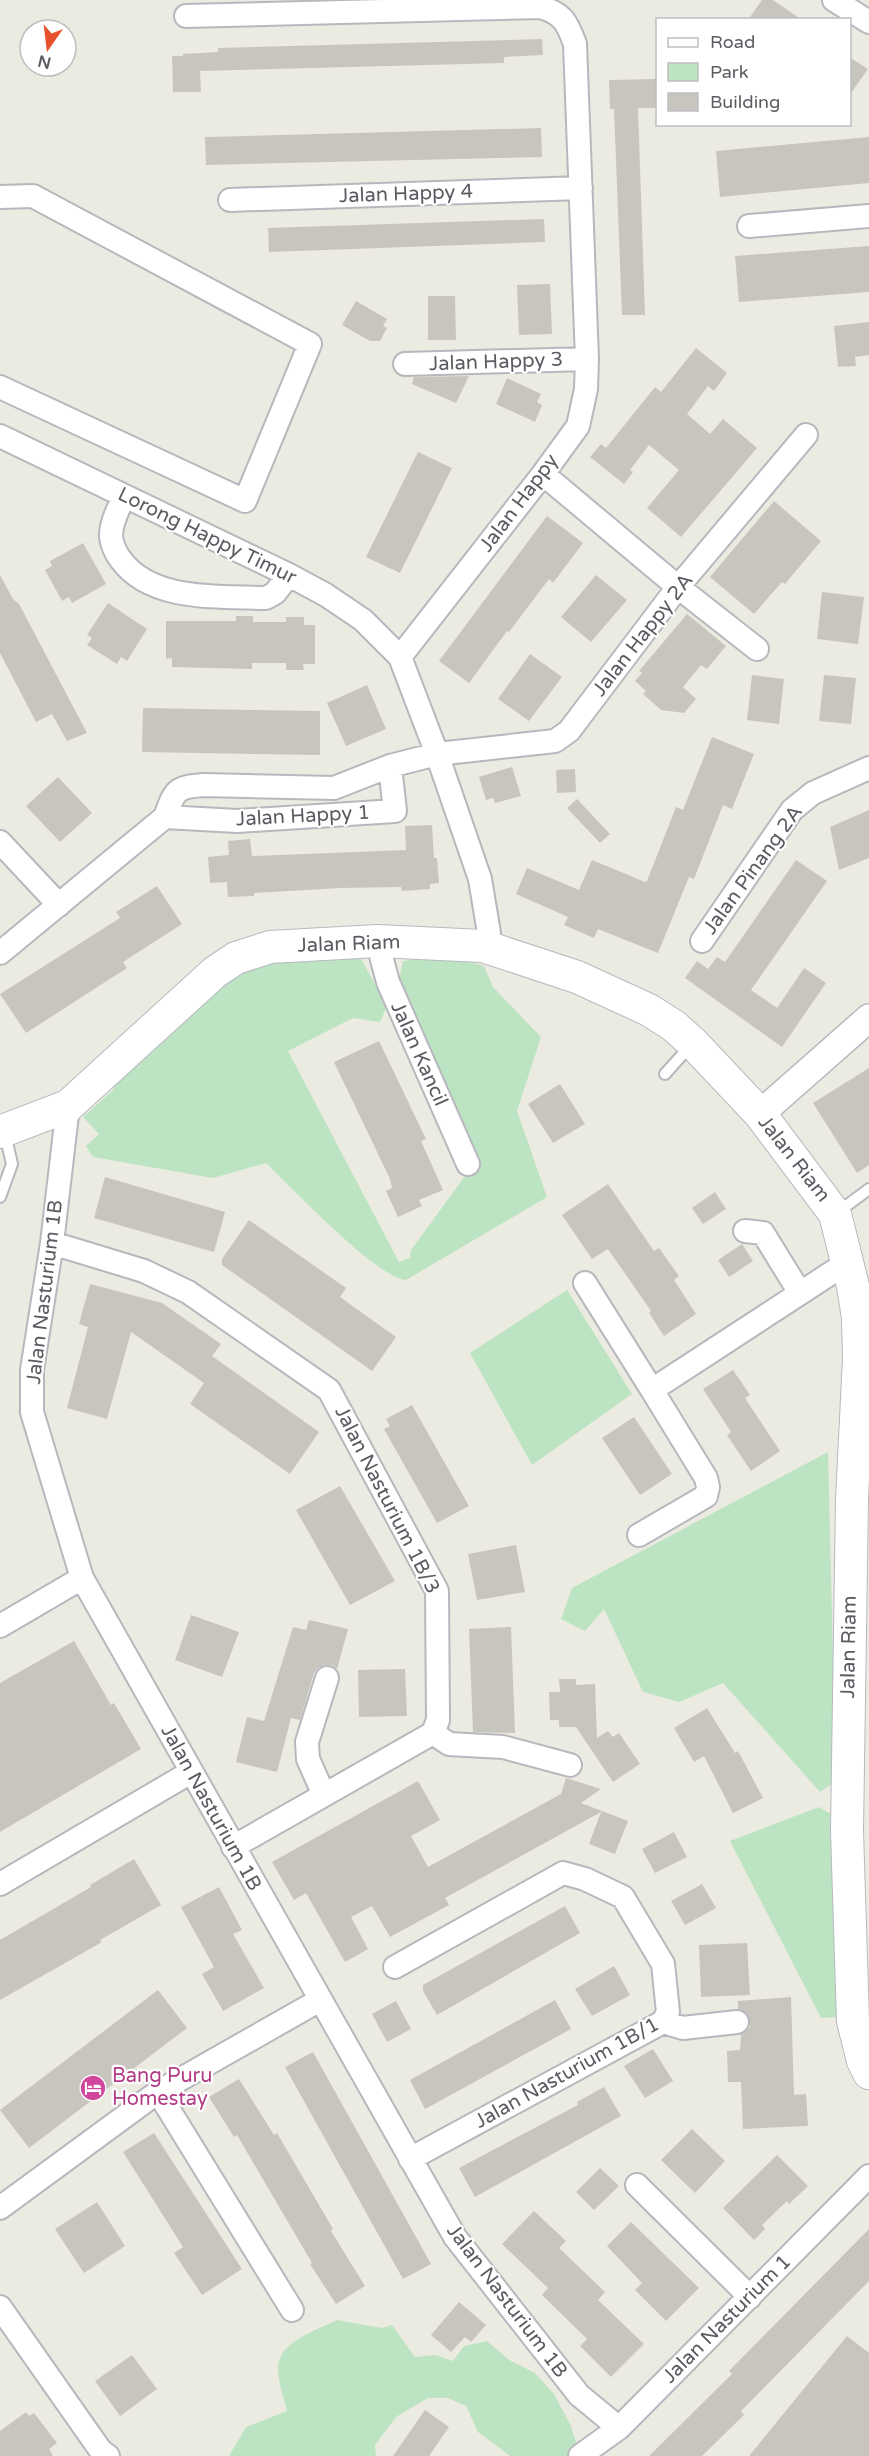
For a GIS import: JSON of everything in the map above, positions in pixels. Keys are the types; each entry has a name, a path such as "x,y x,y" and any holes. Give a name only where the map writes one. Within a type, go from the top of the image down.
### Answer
{"main road":[{"name":"Jalan Riam","path":"2,1131 68,1106 215,972 236,958 270,947 377,941 483,946 578,977 639,1005 674,1026 760,1114 835,1214 848,1262 858,1318 856,1500 859,1653 847,1831 860,1975 853,2021 863,2061 869,2073"}],"street":[{"path":"834,0 869,22"},
{"name":"Jalan Happy","path":"186,16 540,7 556,12 568,25 575,44 586,359 586,389 578,426 400,657"},
{"name":"Jalan Happy 4","path":"230,200 581,188"},
{"path":"0,197 33,196 310,344 245,501 0,387"},
{"path":"749,226 869,216"},
{"name":"Jalan Happy 3","path":"405,364 586,359"},
{"name":"Jalan Happy 2A","path":"437,754 555,741 569,731 678,587 806,435"},
{"name":"Lorong Happy Timur","path":"0,436 326,595 363,620 400,657"},
{"path":"543,474 757,650"},
{"path":"124,496 115,518 111,537 116,554 130,573 156,587 177,593 266,597 275,592 289,575"},
{"path":"400,657 437,754 480,879 489,933 483,946"},
{"name":"Jalan Happy 1","path":"390,766 395,811 237,821 161,820 173,795 184,786 334,788 390,766 437,754"},
{"name":"Jalan Pinang 2A","path":"702,941 792,810 813,794 869,768"},
{"path":"0,953 161,820"},
{"path":"0,842 59,905"},
{"name":"Jalan Kancil","path":"377,941 388,982 468,1164"},
{"path":"760,1114 869,1018"},
{"name":"Jalan Nasturium 1B","path":"68,1106 52,1243 32,1370 32,1412 82,1578 455,2237 579,2395 619,2428"},
{"path":"745,1231 763,1233 800,1293"},
{"name":"Jalan Nasturium 1B/3","path":"52,1243 144,1271 188,1292 329,1390 437,1591 438,1720 433,1733"},
{"path":"652,1390 848,1262"},
{"path":"585,1284 706,1479 708,1487 706,1496 639,1535"},
{"path":"0,1626 82,1578"},
{"path":"324,1795 308,1759 308,1742 327,1678"},
{"path":"233,1847 433,1733 449,1744 503,1747 570,1765"},
{"path":"0,1884 191,1772"},
{"name":"Jalan Nasturium 1B/1","path":"395,1967 562,1873 594,1883 623,1897 663,1964 668,2012 663,2022 410,2159"},
{"path":"0,2208 158,2091 320,2000"},
{"path":"663,2022 682,2028 737,2022"},
{"path":"158,2091 292,2310"},
{"name":"Jalan Nasturium 1","path":"580,2456 619,2428 869,2176"},
{"path":"637,2185 750,2298"},
{"path":"0,2307 101,2454"}],"lane":[{"path":"665,1074 693,1043"},
{"path":"0,1197 12,1164 2,1131"},
{"path":"835,1214 869,1189"}],"green space":[{"path":"323,956 360,957 387,1006 380,1022 353,1018 288,1051 399,1262 410,1258 411,1250 479,1157 401,988 400,974 403,961 444,959 484,966 493,987 541,1037 517,1111 547,1197 406,1280 375,1264 314,1210 266,1163 213,1178 93,1157 86,1146 99,1134 83,1117 113,1090 119,1076 236,975 278,962"},
{"path":"567,1290 632,1394 532,1465 470,1353"},
{"path":"828,1452 836,1781 820,1792 723,1683 679,1702 643,1692 604,1609 585,1631 561,1619 572,1588"},
{"path":"819,1807 833,1815 843,1977 837,2017 821,2018 730,1841"},
{"path":"337,2320 382,2328 392,2325 415,2357 435,2355 453,2361 464,2346 487,2341 509,2360 535,2373 554,2394 570,2424 578,2447 566,2456 510,2456 478,2432 466,2406 448,2398 428,2398 396,2417 375,2445 376,2456 229,2456 246,2427 287,2411 278,2369 284,2351 300,2338"}],"building":[{"path":"762,0 773,0 799,18 749,18"},
{"path":"542,39 543,55 504,57 504,63 200,71 201,92 173,92 172,56 218,52 218,48"},
{"path":"851,58 868,69 851,93"},
{"path":"656,79 656,108 638,108 645,315 622,315 614,109 610,109 609,80"},
{"path":"541,128 542,157 206,165 205,137"},
{"path":"869,137 869,183 720,197 716,151"},
{"path":"544,219 545,242 269,252 268,228"},
{"path":"869,246 869,292 739,302 735,256"},
{"path":"550,284 552,334 519,335 517,285"},
{"path":"428,296 455,296 456,340 428,340"},
{"path":"356,301 387,319 383,326 387,328 380,341 370,341 342,325"},
{"path":"869,322 869,355 855,357 856,366 838,367 834,326"},
{"path":"696,348 727,373 714,391 708,386 687,414 710,434 723,419 757,448 681,537 647,508 679,470 649,445 630,470 633,472 624,484 590,457 601,444 606,448 655,387 661,392"},
{"path":"469,376 456,403 412,384 414,377"},
{"path":"507,378 541,394 537,402 542,405 535,422 496,404"},
{"path":"418,452 452,468 400,573 366,557"},
{"path":"774,501 821,541 785,584 782,582 754,614 710,577"},
{"path":"547,516 583,543 553,583 549,579 469,683 439,661"},
{"path":"83,543 106,584 72,603 69,597 62,601 45,570 52,566 50,561"},
{"path":"0,575 13,599 19,604 87,733 67,741 52,714 36,722 0,653"},
{"path":"596,575 627,600 591,642 561,617"},
{"path":"822,592 864,597 858,644 817,639"},
{"path":"108,603 147,629 127,661 121,657 117,664 87,645 92,638 87,635"},
{"path":"687,614 726,646 707,669 701,665 683,687 696,699 684,713 661,710 643,694 646,691 635,681 642,673 639,671"},
{"path":"236,616 253,616 253,622 286,622 286,617 304,617 304,625 315,625 315,664 303,664 304,670 286,670 286,663 252,663 252,669 172,667 172,658 166,659 166,621 236,621"},
{"path":"530,654 562,677 529,721 498,699"},
{"path":"752,675 784,679 779,724 747,720"},
{"path":"824,675 856,678 851,724 819,721"},
{"path":"367,685 386,729 346,746 327,703"},
{"path":"143,708 320,711 320,755 142,752"},
{"path":"712,737 754,754 732,809 723,805 694,879 689,877 658,953 598,929 594,938 564,925 568,917 516,894 527,868 579,890 592,860 647,881 676,807 683,810"},
{"path":"512,767 521,796 495,803 493,798 486,800 479,777"},
{"path":"575,769 576,792 557,793 556,770"},
{"path":"58,777 92,813 60,842 26,806"},
{"path":"577,799 610,834 600,843 567,808"},
{"path":"869,810 869,858 839,870 830,827"},
{"path":"432,825 434,858 437,858 439,883 430,884 430,889 402,891 401,887 340,888 254,893 254,896 228,897 227,882 210,883 208,857 229,855 228,841 250,839 252,856 406,850 405,826"},
{"path":"796,860 827,881 751,990 777,1008 804,968 826,983 782,1047 685,978 697,961 708,969 717,957 725,962"},
{"path":"157,886 182,924 123,962 127,968 26,1033 0,994 120,918 116,912"},
{"path":"379,1041 426,1139 421,1141 443,1190 419,1200 422,1206 398,1217 386,1191 392,1188 390,1179 334,1062"},
{"path":"869,1068 869,1165 857,1173 813,1103"},
{"path":"560,1084 585,1124 553,1143 528,1104"},
{"path":"105,1177 225,1212 214,1252 94,1218"},
{"path":"608,1184 654,1251 659,1248 679,1276 674,1280 696,1314 664,1336 649,1313 651,1311 608,1249 592,1259 562,1215"},
{"path":"715,1192 726,1209 703,1224 692,1208"},
{"path":"249,1220 346,1288 340,1297 396,1337 372,1371 222,1265 222,1259"},
{"path":"742,1244 753,1261 729,1277 718,1260"},
{"path":"90,1284 162,1303 221,1344 212,1356 319,1432 290,1474 190,1404 204,1383 131,1332 107,1419 67,1408 88,1327 79,1324"},
{"path":"733,1370 750,1395 745,1398 780,1451 751,1471 727,1435 731,1432 703,1389"},
{"path":"412,1405 469,1506 437,1523 384,1429 390,1426 386,1419"},
{"path":"634,1417 672,1474 640,1495 602,1438"},
{"path":"340,1486 395,1581 350,1605 296,1510"},
{"path":"516,1545 525,1592 477,1600 468,1554"},
{"path":"191,1615 239,1632 222,1677 175,1660"},
{"path":"309,1620 348,1629 337,1669 332,1665 325,1665 314,1673 300,1720 291,1718 277,1772 236,1762 247,1717 264,1721 293,1627 306,1630"},
{"path":"511,1627 515,1733 473,1732 469,1629"},
{"path":"74,1641 111,1705 114,1703 141,1749 0,1832 0,1683"},
{"path":"405,1669 407,1716 359,1717 358,1670"},
{"path":"559,1679 576,1679 576,1685 595,1684 597,1738 608,1731 613,1737 619,1733 640,1764 613,1782 576,1727 559,1727 559,1720 550,1720 549,1692 560,1692"},
{"path":"707,1708 735,1753 738,1751 763,1798 733,1813 704,1756 694,1762 674,1728"},
{"path":"566,1778 601,1789 581,1803 628,1821 615,1854 589,1844 601,1812 445,1898 449,1905 390,1937 372,1906 351,1917 368,1949 345,1962 306,1893 294,1900 272,1862 418,1781 440,1820 411,1836 428,1867 561,1794"},
{"path":"674,1832 687,1857 655,1873 642,1849"},
{"path":"134,1859 161,1905 100,1940 102,1942 0,2000 0,1940"},
{"path":"702,1884 716,1908 685,1925 671,1901"},
{"path":"219,1887 242,1930 233,1934 264,1988 223,2011 202,1974 214,1967 181,1907"},
{"path":"565,1906 580,1933 437,2015 423,1991 423,1985"},
{"path":"747,1943 750,1995 701,1997 699,1945"},
{"path":"614,1966 630,1995 592,2016 575,1989"},
{"path":"158,1990 187,2028 29,2148 0,2110"},
{"path":"791,1997 794,2095 806,2094 808,2126 743,2129 741,2082 728,2082 727,2051 740,2050 741,2035 750,2027 748,2015 738,2009 738,2001"},
{"path":"555,2000 571,2029 425,2109 410,2080"},
{"path":"396,2001 411,2029 387,2042 372,2014"},
{"path":"653,2049 673,2081 645,2098 624,2066"},
{"path":"313,2052 431,2264 403,2279 285,2067"},
{"path":"239,2079 274,2135 277,2133 333,2229 331,2231 365,2286 336,2304 310,2264 312,2263 237,2135 234,2137 209,2097"},
{"path":"604,2087 621,2116 475,2197 459,2168 578,2105 577,2102"},
{"path":"692,2129 725,2161 695,2193 661,2160"},
{"path":"154,2133 242,2269 202,2295 174,2253 183,2247 123,2152"},
{"path":"777,2155 808,2186 789,2204 787,2201 762,2225 765,2229 754,2240 723,2208"},
{"path":"600,2168 619,2186 594,2210 576,2192"},
{"path":"97,2202 125,2246 84,2273 55,2229"},
{"path":"534,2211 566,2241 559,2248 605,2292 598,2300 644,2344 611,2377 580,2346 587,2339 542,2295 548,2288 502,2244"},
{"path":"631,2222 699,2288 666,2321 635,2290 642,2283 607,2246"},
{"path":"869,2229 869,2281 741,2411 744,2415 702,2456 649,2456 732,2374 729,2371"},
{"path":"459,2302 486,2325 471,2342 465,2337 451,2352 431,2335"},
{"path":"847,2336 869,2353 869,2456 749,2456"},
{"path":"132,2355 157,2389 120,2416 95,2381"},
{"path":"425,2410 449,2427 429,2456 393,2456"},
{"path":"26,2412 29,2416 34,2413 57,2443 49,2449 53,2456 0,2456 0,2431"}],"place":[{"name":"Bang Puru Homestay","path":"93,2088"}]}
